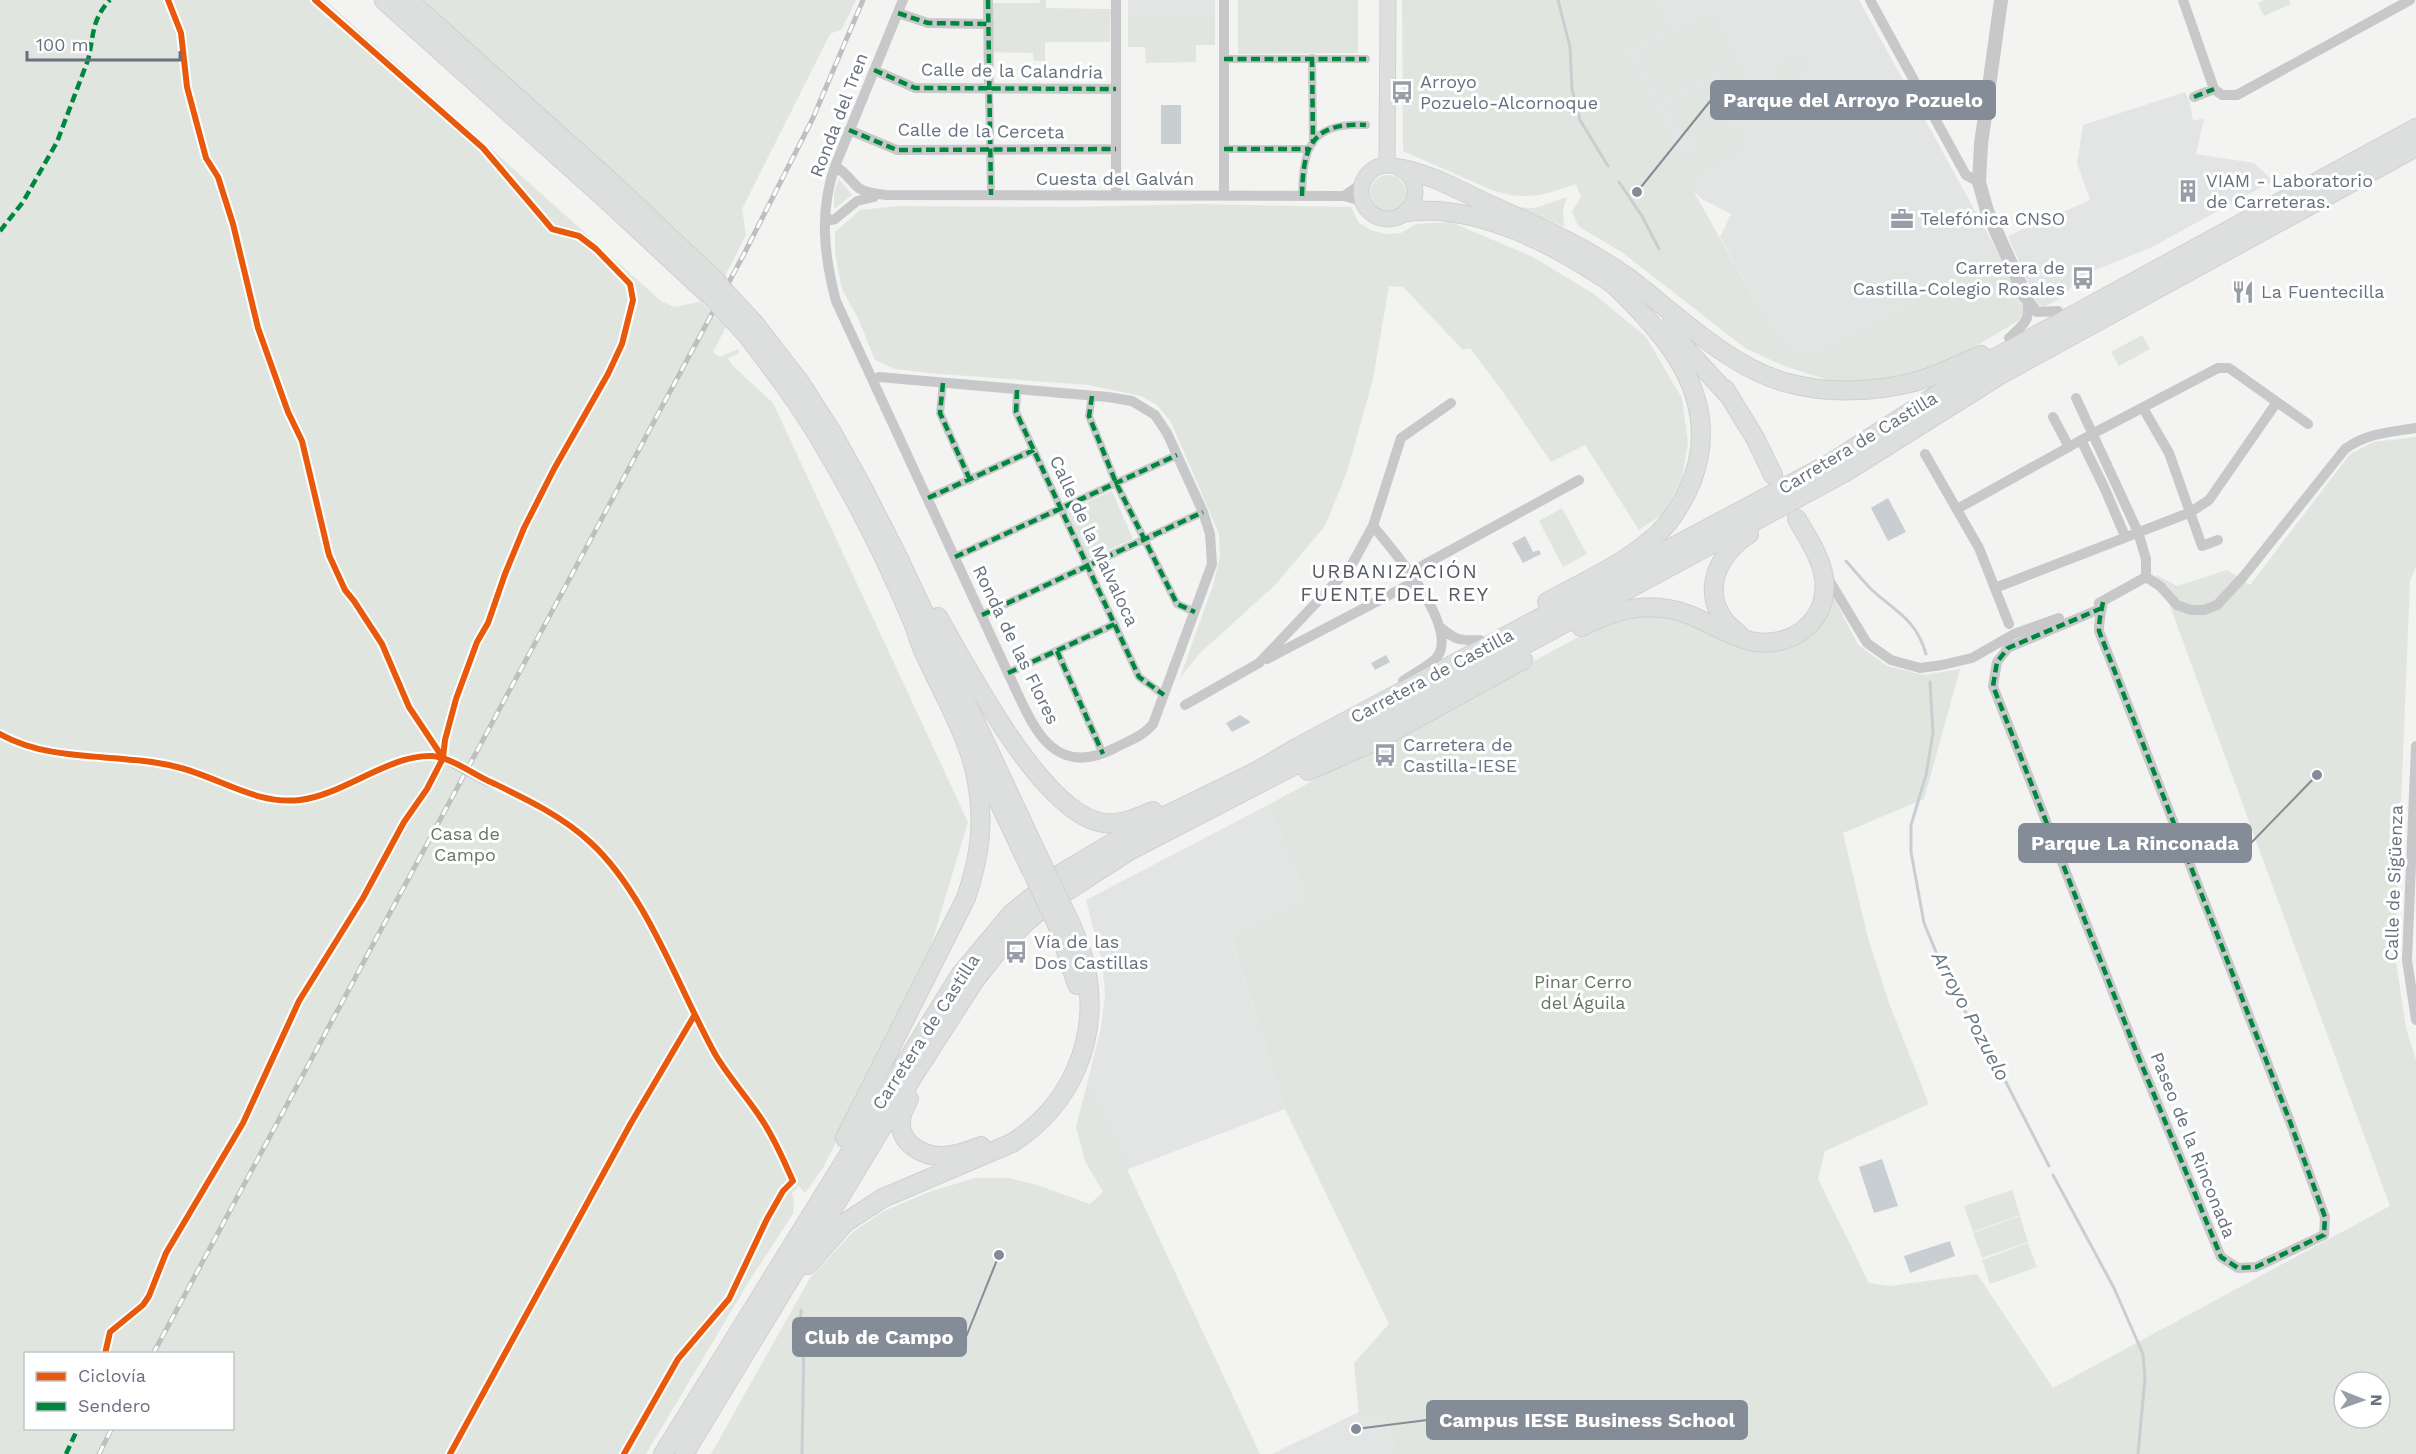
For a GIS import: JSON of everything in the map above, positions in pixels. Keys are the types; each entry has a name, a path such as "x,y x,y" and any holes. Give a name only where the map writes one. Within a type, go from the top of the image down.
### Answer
{"highway":[{"path":"385,0 606,198 712,288"},
{"path":"407,0 611,183 799,381 833,434 899,559 1036,867"},
{"name":"Carretera de Castilla","path":"663,1454 960,975 1012,913 1042,887 1092,854 1257,771 1834,461 1991,360 2416,128"},
{"path":"1545,603 1827,454 1981,355 2058,311 2334,164 2391,141"},
{"name":"Carretera de Castilla","path":"684,1454 912,1078 975,980 998,951 1024,924 1050,902 1129,851 1446,687 1844,473 1878,452 1950,416 2120,316 2217,255 2416,147"},
{"path":"1395,167 1434,179 1551,230 1620,281 1720,348 1760,372 1789,384 1833,389 1877,389 1916,382 1981,355"},
{"path":"1407,212 1440,210 1489,222 1554,248 1620,281 1731,398 1755,438 1773,475"},
{"path":"1354,717 1378,697 1403,681 1630,555 1654,538 1676,512 1688,492 1697,464 1701,427 1697,402 1684,368 1620,281"},
{"path":"750,328 821,441 856,505 914,626 975,771 980,820 978,859 966,898 951,931 912,1002 831,1165 785,1244 768,1282"},
{"path":"1748,640 1728,625 1717,606 1714,580 1718,567 1735,543 1801,507 1844,473"},
{"path":"1182,825 1358,750 1583,626 1621,610 1669,609 1697,618 1748,640 1768,643 1795,637 1810,624 1823,597 1824,577 1822,568 1797,519"},
{"path":"899,559 920,586 985,699 1025,757 1073,811 1105,823 1125,821 1144,815 1298,747"},
{"path":"728,1383 809,1264 846,1222 883,1198 1012,1143 1029,1132 1061,1100 1080,1060 1088,1030 1089,999 1086,970 926,644 914,626"},
{"path":"975,980 963,1013 909,1098 901,1121 903,1135 910,1146 924,1153 942,1156 964,1152 1005,1134 1023,1124 1039,1109 1063,1077 1072,1058 1078,1030 1079,1000 1064,924"}],"main road":[{"path":"1388,0 1395,167"},
{"path":"1395,167 1409,175 1415,190 1414,198 1407,212 1400,217 1383,219 1370,213 1362,201 1361,184 1371,170 1395,167"}],"street":[{"name":"Ronda del Tren","path":"874,380 836,301 826,258 827,189 903,0"},
{"path":"988,0 991,195"},
{"path":"1116,0 1116,195"},
{"path":"1224,0 1224,196"},
{"path":"1870,0 1966,175 1979,182"},
{"path":"2001,0 1981,144 1979,182 1987,211 2026,297 2037,312 2058,311"},
{"path":"2183,0 2214,89 2222,95 2237,94 2410,0"},
{"path":"898,13 928,24 988,24"},
{"path":"1311,146 1312,58"},
{"path":"1224,59 1366,59"},
{"name":"Calle de la Calandria","path":"874,70 915,88 1116,89"},
{"path":"2194,97 2214,89"},
{"path":"1302,196 1303,164 1311,146 1327,128 1345,124 1366,125"},
{"name":"Calle de la Cerceta","path":"849,130 897,150 1116,149"},
{"path":"1224,149 1311,146"},
{"name":"Cuesta del Galván","path":"835,166 862,192 886,195 1344,196 1362,201"},
{"path":"1344,196 1361,184"},
{"name":"Cuesta del Galván","path":"825,221 835,219 856,201 886,195"},
{"path":"2009,338 2025,324 2029,315 2026,297"},
{"path":"1958,509 2080,440 2218,368 2229,368 2308,424"},
{"name":"Ronda de las Flores","path":"879,377 943,383 1132,401 1155,415 1167,433 1203,512 1210,534 1212,564 1153,724 1143,736 1103,754 1084,757 1060,754 1045,743 1030,718 874,380 879,377"},
{"path":"943,383 940,413 970,480"},
{"name":"Calle de la Malvaloca","path":"1017,390 1016,412 1139,677 1164,695"},
{"path":"1092,396 1089,416 1116,483 1143,540 1177,604 1195,612"},
{"path":"2076,398 2138,532 2146,559 2146,577 2160,586 2177,605 2191,610 2204,610 2217,605 2243,578 2345,449 2357,440 2371,435 2416,428"},
{"path":"1995,588 2191,512 2209,500 2277,402"},
{"path":"1259,663 1351,566 1373,526 1401,438 1451,403"},
{"path":"2144,408 2169,453 2202,546 2218,540"},
{"path":"2053,417 2069,447"},
{"path":"2080,440 2125,536"},
{"path":"928,498 1034,450"},
{"path":"1925,454 1979,548 2009,624"},
{"path":"955,557 1177,455"},
{"path":"1185,705 1414,577 1579,480"},
{"path":"982,615 1203,512"},
{"path":"1373,526 1414,577 1439,626 1443,644 1437,658 1403,681"},
{"path":"1822,568 1867,643 1891,660 1920,668 1972,658 2014,634 2103,605"},
{"name":"Paseo de la Rinconada","path":"2103,605 2098,620 2098,631 2289,1119 2325,1217 2324,1235 2256,1267 2238,1268 2221,1257 2136,1051 1993,686 1997,662 2008,648 2103,605 2146,577"},
{"path":"1008,674 1115,624"},
{"path":"1439,626 1452,638 1462,641 1480,640"},
{"path":"1057,651 1103,754"},
{"name":"Calle de Sigüenza","path":"2416,746 2413,869 2407,960 2416,1020"},
{"path":"447,760 488,782"}],"shaded area":[{"path":"1128,0 1215,0 1215,12 1210,15 1128,16"},
{"path":"1596,0 1859,0 2000,256 1821,352 1804,356 1790,353 1778,343 1720,237 1731,214 1702,199 1694,192 1694,179"},
{"path":"2185,92 2193,120 2204,119 2196,154 2254,163 2273,181 2152,247 2079,277 2078,281 2061,298 2044,307 2038,305 2008,236 2090,200 2077,163 2083,125"},
{"path":"1161,105 1181,105 1181,144 1161,144"},
{"path":"1888,498 1906,532 1888,541 1871,508"},
{"path":"1525,536 1533,552 1539,550 1541,554 1523,563 1512,543"},
{"path":"1386,655 1390,662 1375,670 1371,663"},
{"path":"1240,715 1251,722 1232,732 1226,723"},
{"path":"1268,805 1309,900 1232,940 1285,1109 1126,1170 1087,1084 1101,1028 1105,994 1102,962 1086,900"},
{"path":"1882,1159 1898,1206 1874,1213 1859,1167"},
{"path":"1950,1241 1955,1256 1910,1273 1904,1256"},
{"path":"1359,1412 1359,1416 1384,1416 1397,1454 1272,1454"}],"green space":[{"name":"Casa de Campo","path":"0,0 325,0 661,301 674,307 701,302 726,327 713,352 720,357 738,349 739,353 728,358 731,364 773,403 968,822 928,955 823,1168 805,1193 799,1186 792,1193 793,1214 751,1278 646,1454 0,1454"},
{"path":"421,0 856,0 842,29 830,34 742,209 746,235 725,276 659,213"},
{"path":"1040,0 1046,0 1046,8 1111,9 1110,42 1045,42 1045,61 1034,61 1033,53 991,52 991,3 1039,3"},
{"path":"1238,0 1358,0 1358,53 1238,54"},
{"path":"1402,0 1596,0 1683,160 1738,131 1746,145 1691,174 1694,179 1694,192 1778,342 1794,353 1808,355 1821,352 2000,256 2024,310 2021,319 1938,369 1903,379 1837,383 1784,366 1745,348 1623,253 1578,226 1572,211 1581,197 1576,184 1536,195 1517,196 1494,191 1403,151"},
{"path":"1600,0 1652,0 1666,27 1627,48"},
{"path":"2264,0 2289,0 2291,4 2264,16 2258,3"},
{"path":"1215,12 1215,45 1196,45 1196,62 1146,63 1145,47 1128,47 1128,16 1210,15"},
{"path":"1710,16 1734,60 1663,98 1640,54"},
{"path":"1798,56 1805,69 1784,80 1777,67"},
{"path":"1739,68 1755,98 1683,136 1668,106"},
{"path":"1721,118 1729,133 1701,148 1694,133"},
{"path":"1388,175 1401,180 1406,193 1401,206 1388,211 1375,206 1370,193 1375,180"},
{"path":"839,179 852,195 834,209 834,192"},
{"path":"1567,197 1563,210 1564,227 1516,207 1535,208"},
{"path":"1199,204 1351,207 1359,223 1371,230 1386,234 1401,233 1416,224 1451,222 1533,257 1594,294 1646,337 1682,398 1688,443 1682,478 1664,513 1639,530 1585,445 1551,462 1470,348 1463,350 1403,287 1389,286 1373,379 1347,472 1325,526 1276,584 1199,654 1180,678 1213,585 1220,556 1219,534 1171,422 1157,405 1141,396 1088,385 895,369 875,360 858,318 842,289 835,253 835,232 860,210 899,206 1069,207"},
{"path":"2142,335 2150,349 2119,366 2111,352"},
{"name":"Pinar Cerro del Águila","path":"2416,437 2416,567 2410,581 2395,955 2406,1028 2416,1060 2416,1454 1397,1454 1384,1416 1359,1416 1354,1363 1389,1324 1285,1109 1232,939 1309,900 1268,805 1582,635 1623,616 1678,617 1762,650 1799,644 1815,632 1828,612 1832,594 1858,645 1887,666 1924,675 1960,669 1924,799 1843,833 1868,938 1889,1003 1929,1104 1825,1151 1818,1179 1869,1283 1890,1286 1977,1274 2053,1388 2390,1206 2166,595 2150,585 2157,575 2177,586 2227,570 2250,585 2350,454 2373,442"},
{"path":"1112,491 1133,539 1088,559 1067,511"},
{"path":"1562,508 1587,554 1563,567 1539,521"},
{"path":"1087,1084 1260,1454 711,1454 810,1278 853,1232 884,1211 932,1191 975,1178 1009,1178 1037,1185 1090,1204 1103,1192 1085,1161 1076,1127"},
{"path":"2012,1190 2020,1215 1973,1232 1964,1206"},
{"path":"2020,1216 2028,1242 1982,1258 1973,1233"},
{"path":"2028,1243 2037,1267 1990,1284 1982,1260"}],"waterway":[{"name":"Arroyo Pozuelo","path":"1558,0 1570,47 1572,89 1580,120 1608,166"},
{"name":"Arroyo Pozuelo","path":"1619,182 1642,216 1659,249"},
{"name":"Arroyo Pozuelo","path":"1846,561 1872,590 1911,624 1926,654"},
{"name":"Arroyo Pozuelo","path":"1930,682 1933,733 1926,775 1911,825 1911,852 1924,923 1950,986 1995,1061 2049,1166"},
{"name":"Arroyo Pozuelo","path":"2053,1175 2114,1288 2143,1354 2145,1378 2138,1454"},
{"path":"801,1310 800,1327 804,1340 802,1454"}],"railway":[{"path":"154,1352 744,254 813,118 863,0"},
{"path":"99,1454 111,1430"}],"marked path":[{"path":"0,231 23,202 57,142 88,60 96,21 110,0"},
{"path":"988,0 991,195"},
{"path":"898,13 928,23 989,24"},
{"path":"1312,58 1313,143"},
{"path":"1224,59 1366,59"},
{"path":"874,70 915,88 1116,89"},
{"path":"2194,97 2214,89"},
{"path":"1302,196 1305,164 1308,151 1314,141 1322,133 1333,128 1366,125"},
{"path":"849,130 897,150 1116,149"},
{"path":"1224,149 1309,149"},
{"path":"943,383 940,413 970,480"},
{"path":"1017,390 1016,412 1139,677 1164,695"},
{"path":"1092,396 1089,416 1116,483 1177,604 1195,612"},
{"path":"928,498 1034,450"},
{"path":"955,557 1177,455"},
{"path":"982,615 1203,512"},
{"path":"2102,608 2008,648 1997,662 1993,686 2136,1051 2221,1257 2238,1268 2256,1267 2324,1235 2325,1217 2099,631 2103,602"},
{"path":"1008,673 1115,624"},
{"path":"1057,651 1103,754"},
{"path":"66,1454 77,1430"}],"cycle path":[{"path":"168,0 181,33 187,87 206,158 218,177 233,224 258,328 288,412 302,441 329,555 345,590 382,644 409,707 443,758"},
{"path":"105,1352 110,1332 143,1305 149,1296 166,1253 243,1123 299,1001 363,898 404,822 427,789 443,758 445,740 456,699 524,528 554,469 608,374 622,344 633,300 630,284 596,249 579,236 552,229 483,148 315,0"},
{"path":"0,734 42,750 177,767 252,794 284,800 316,797 400,761 416,757 440,757 456,763 556,816 590,842 610,863 628,887 660,942 715,1054 765,1125 793,1181 783,1191 767,1219 729,1299 678,1359 624,1454"},
{"path":"450,1454 631,1123 694,1016"}],"place":[{"name":"Arroyo Pozuelo-Alcornoque","path":"1402,92"},
{"name":"VIAM - Laboratorio de Carreteras.","path":"2188,191"},
{"name":"Parque del Arroyo Pozuelo","path":"1637,192"},
{"name":"Telefónica CNSO","path":"1902,219"},
{"name":"Carretera de Castilla-Colegio Rosales","path":"2083,278"},
{"name":"La Fuentecilla","path":"2243,292"},
{"name":"Carretera de Castilla-IESE","path":"1385,755"},
{"name":"Parque La Rinconada","path":"2317,775"},
{"name":"Vía de las Dos Castillas","path":"1016,952"},
{"name":"Club de Campo","path":"999,1255"},
{"name":"Campus IESE Business School","path":"1356,1429"}],"district":[{"name":"URBANIZACIÓN FUENTE DEL REY","path":"1395,582"}]}
